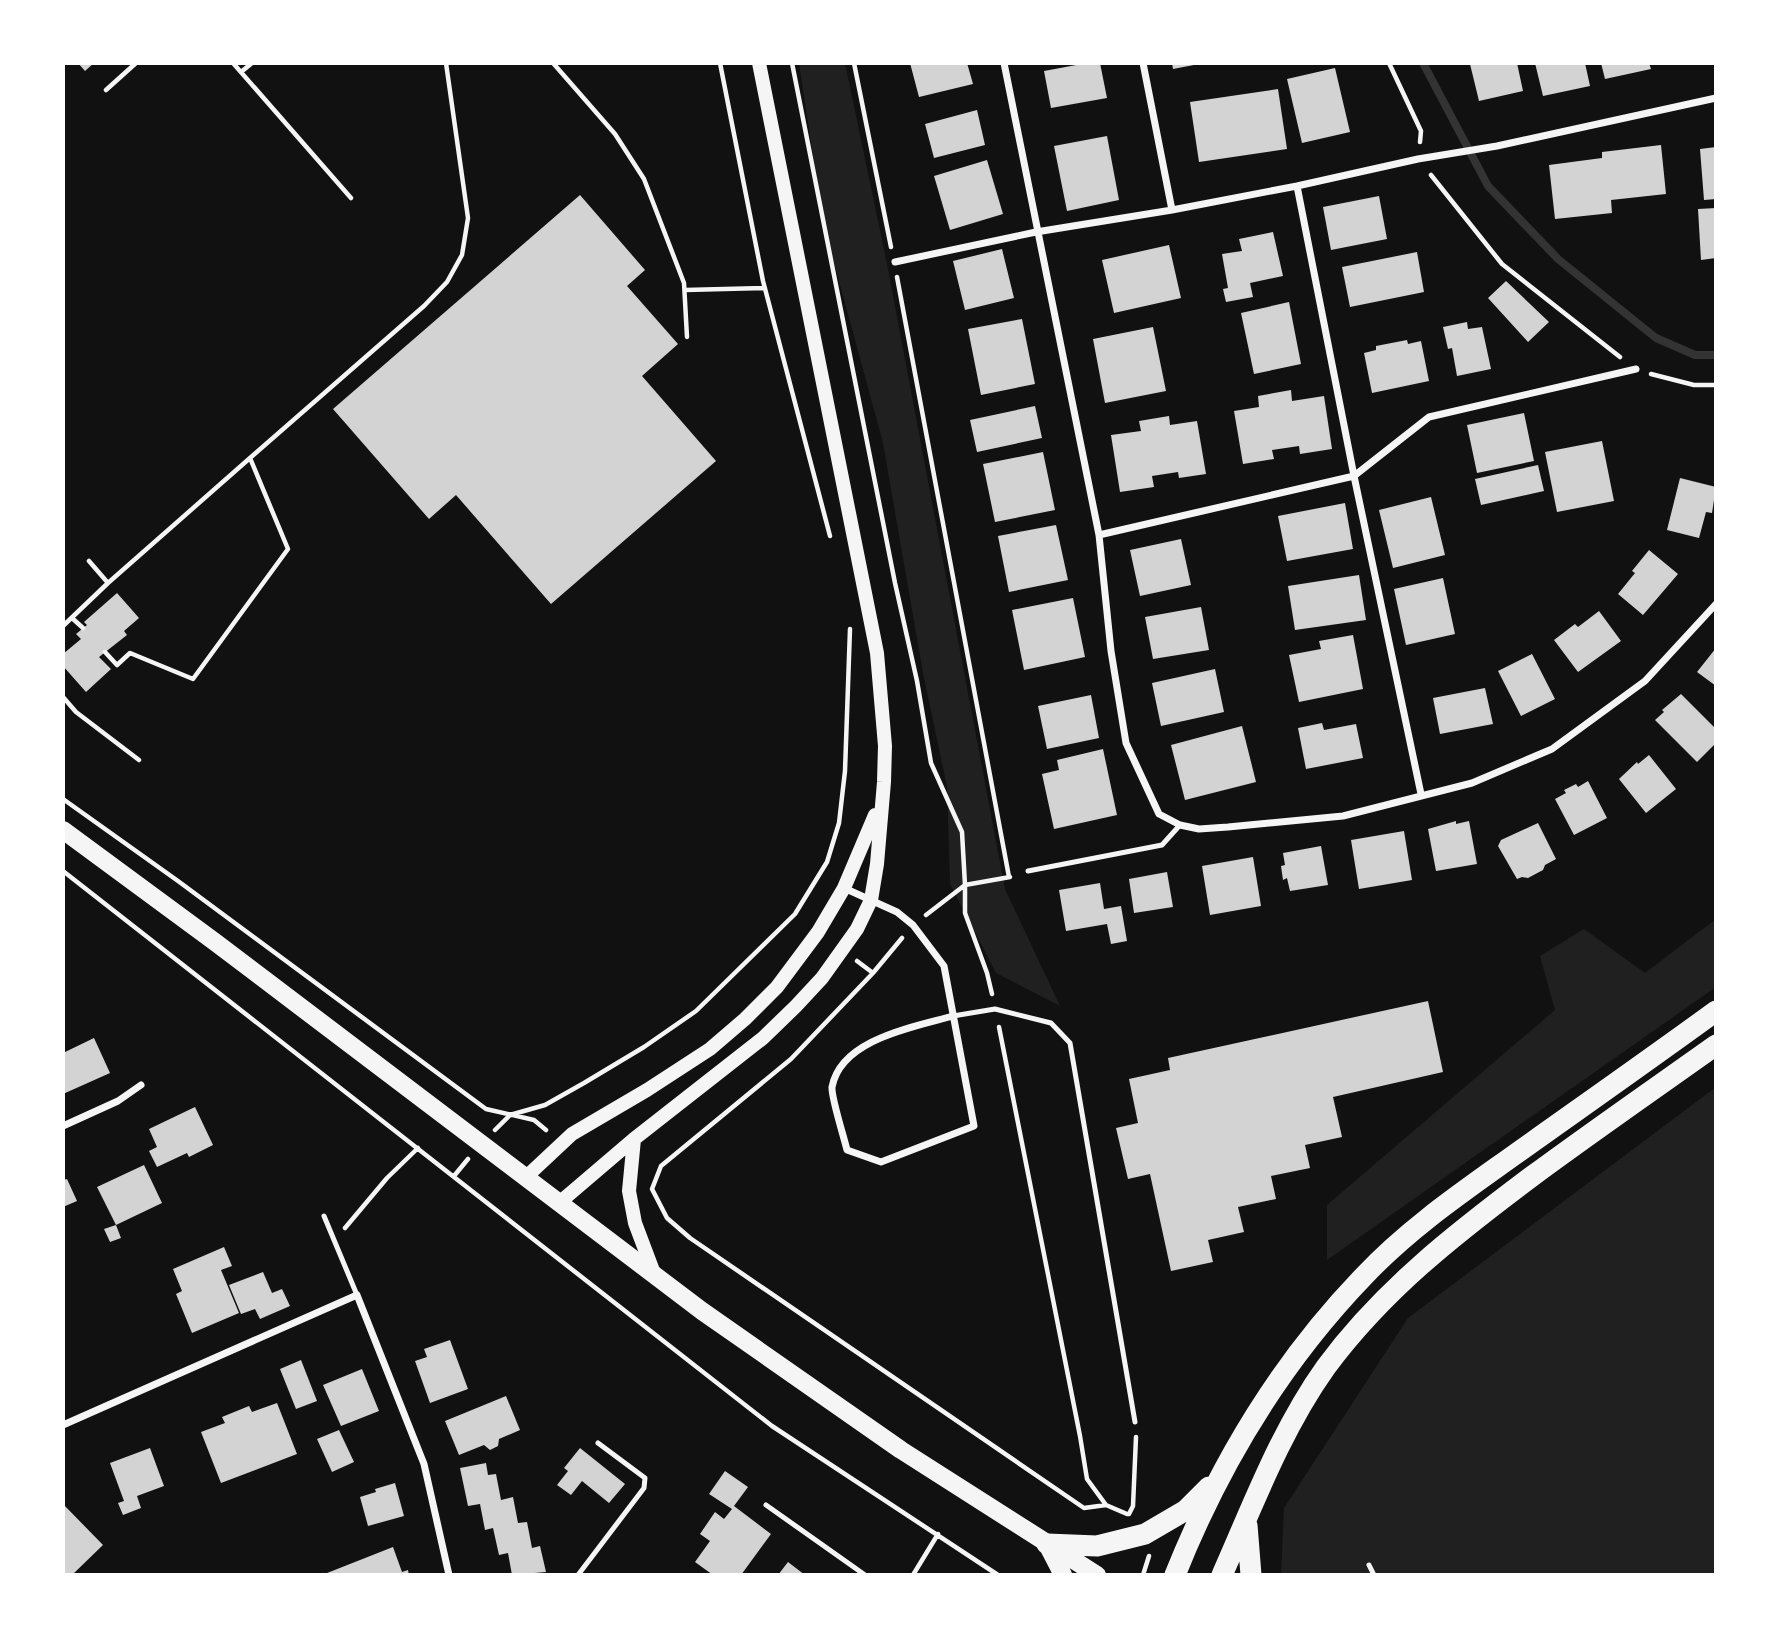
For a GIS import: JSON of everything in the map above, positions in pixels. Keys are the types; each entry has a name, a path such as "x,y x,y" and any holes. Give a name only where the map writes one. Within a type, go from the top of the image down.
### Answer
{"highway":[{"path":"1175,1575 1220,1476 1246,1431 1285,1372 1324,1321 1374,1266 1410,1232 1460,1194 1716,1012"},
{"path":"1222,1575 1278,1449 1312,1390 1333,1359 1389,1294 1433,1252 1477,1217 1716,1045"},
{"path":"1047,1544 1097,1546 1145,1534 1186,1510 1220,1476"},
{"path":"1247,1520 1251,1575"}],"main road":[{"path":"559,1203 634,1139 725,1069 796,1006 843,950 871,900 877,864 885,746 877,653 759,63"},
{"path":"525,1178 561,1143 710,1049 777,987 804,953 844,888 880,805"},
{"path":"63,830 656,1277 901,1450 1097,1575"},
{"path":"634,1139 629,1191 635,1223 656,1277"},
{"path":"1047,1544 1063,1575"}],"street":[{"path":"1004,63 1099,535 1111,651 1126,743 1159,814 1180,825 1199,828 1343,816 1472,782 1552,749 1645,681 1716,604"},
{"path":"1143,63 1172,210"},
{"path":"895,262 1036,232 1297,186 1716,98"},
{"path":"1297,186 1354,476 1421,794"},
{"path":"1099,535 1354,476 1429,417 1636,369"},
{"path":"844,888 897,912 914,925 944,966 974,1126 881,1162 847,1150 832,1088 844,1061 881,1036 953,1016"},
{"path":"63,1126 118,1101 141,1085"},
{"path":"63,1425 357,1295 424,1464 449,1575"}],"lane":[{"path":"1028,871 1161,845 1180,825"},
{"path":"953,1016 995,1009 1051,1023 1070,1043 1135,1422"},
{"path":"324,1216 357,1295"},
{"path":"578,1575 644,1488 645,1478 598,1443"},
{"path":"766,1505 865,1575"},
{"path":"1369,1565 1374,1575"}],"path":[{"path":"106,90 136,63"},
{"path":"233,63 351,198"},
{"path":"241,72 252,63"},
{"path":"63,626 107,583 424,306 447,282 462,255 468,218 446,63"},
{"path":"553,63 615,134 643,179 684,283 687,337"},
{"path":"720,63 765,288 832,544"},
{"path":"792,63 895,583 917,681 931,763 962,832 965,913 987,973 995,1009 1087,1479 1106,1504 1136,1519 1145,1534 1149,1557 1143,1575"},
{"path":"854,63 895,262 1009,877"},
{"path":"1389,63 1421,131 1418,159 1502,264 1636,369 1695,385 1716,385"},
{"path":"685,290 765,288"},
{"path":"105,652 117,664 130,653 193,679 288,549 250,458"},
{"path":"89,561 107,583"},
{"path":"72,618 83,628"},
{"path":"454,1176 510,1115 545,1105 644,1047 696,1011 795,914 827,862 839,823 845,771 850,620"},
{"path":"63,697 76,712 139,760"},
{"path":"63,799 486,1109 534,1120 561,1143"},
{"path":"63,871 772,1426 998,1575"},
{"path":"1028,871 965,886 937,905 914,925 873,974 791,1059 661,1166 652,1189 667,1218 690,1238 1083,1508 1106,1504"},
{"path":"332,1236 344,1228 387,1178 418,1148"},
{"path":"629,1191 652,1189"},
{"path":"1129,1515 1133,1506 1135,1422"},
{"path":"913,1575 939,1534"}],"shaded area":[{"path":"799,63 845,63 887,264 1005,889 1060,1006 996,973 950,884 947,787 923,673 883,443 823,222"},
{"path":"1716,919 1716,987 1327,1260 1327,1205 1555,1010 1540,956 1584,929 1645,973"},
{"path":"1716,1087 1716,1575 1281,1575 1284,1508 1408,1318"}],"building":[{"path":"78,63 94,63 85,71"},
{"path":"910,63 967,63 973,84 919,97"},
{"path":"1100,63 1107,98 1051,108 1044,71"},
{"path":"1172,63 1199,63 1199,64 1173,69"},
{"path":"1517,63 1523,91 1479,101 1470,64"},
{"path":"1535,63 1585,63 1590,86 1543,96"},
{"path":"1601,63 1649,63 1651,69 1605,79"},
{"path":"1335,68 1350,132 1302,143 1287,79"},
{"path":"1278,89 1287,149 1199,162 1190,102"},
{"path":"977,110 985,145 934,158 925,124"},
{"path":"1107,136 1119,200 1067,211 1054,146"},
{"path":"1661,145 1666,194 1611,200 1612,213 1555,219 1549,165 1602,158 1602,152"},
{"path":"1716,147 1716,199 1704,200 1700,149"},
{"path":"987,160 1003,214 950,230 934,176"},
{"path":"580,195 645,270 627,286 678,344 642,376 716,461 551,604 456,495 429,519 333,409"},
{"path":"1379,196 1387,239 1331,250 1323,207"},
{"path":"1716,208 1716,258 1701,260 1698,209"},
{"path":"1273,232 1283,276 1250,283 1253,297 1226,302 1223,289 1228,288 1222,254 1242,251 1239,239"},
{"path":"1169,245 1181,298 1114,313 1102,260"},
{"path":"1002,249 1014,298 965,310 953,261"},
{"path":"1417,252 1424,292 1350,307 1342,267"},
{"path":"1506,281 1549,322 1528,342 1488,298"},
{"path":"1289,302 1301,364 1254,374 1241,313"},
{"path":"1022,319 1035,384 981,395 968,329"},
{"path":"1467,322 1468,329 1482,327 1491,369 1457,376 1452,348 1448,349 1443,327"},
{"path":"1153,327 1166,391 1105,403 1093,339"},
{"path":"1407,340 1408,344 1421,341 1429,381 1372,393 1364,353 1376,350 1376,346"},
{"path":"1291,390 1292,401 1324,396 1332,449 1300,454 1299,446 1272,450 1274,459 1243,464 1234,411 1259,407 1258,396"},
{"path":"1035,406 1042,438 977,452 970,420"},
{"path":"1524,413 1534,461 1477,473 1467,425"},
{"path":"1169,416 1170,425 1197,421 1206,474 1179,478 1178,472 1152,476 1154,487 1120,492 1111,435 1141,431 1139,421"},
{"path":"1602,441 1614,501 1557,512 1545,452"},
{"path":"1043,452 1055,510 995,522 983,464"},
{"path":"1538,465 1544,491 1481,505 1475,479"},
{"path":"1680,478 1716,487 1712,513 1706,512 1699,538 1667,530"},
{"path":"1431,497 1445,555 1393,568 1379,510"},
{"path":"1345,503 1353,549 1287,561 1278,516"},
{"path":"1056,525 1068,580 1009,592 998,536"},
{"path":"1181,539 1191,585 1140,596 1130,550"},
{"path":"1649,550 1678,574 1643,615 1618,594"},
{"path":"1359,575 1366,620 1295,630 1288,586"},
{"path":"1443,578 1455,634 1406,645 1394,589"},
{"path":"117,593 139,618 124,631 127,635 99,657 111,669 86,692 63,666 63,654 81,639 76,634 87,625 84,622"},
{"path":"1073,598 1085,657 1024,670 1012,610"},
{"path":"1201,607 1209,650 1153,659 1145,617"},
{"path":"1599,611 1621,641 1578,672 1554,640"},
{"path":"1353,635 1363,689 1299,702 1289,655 1321,649 1319,641"},
{"path":"1716,648 1716,686 1697,672"},
{"path":"1532,654 1555,699 1521,716 1498,671"},
{"path":"1215,669 1224,712 1161,726 1152,683"},
{"path":"1485,688 1493,724 1440,734 1433,698"},
{"path":"1681,694 1716,729 1716,743 1697,762 1655,720 1664,712 1662,710"},
{"path":"1091,695 1099,738 1047,749 1038,706"},
{"path":"1322,723 1324,730 1356,724 1363,758 1306,769 1298,728"},
{"path":"1242,726 1256,782 1185,800 1171,745"},
{"path":"1103,749 1117,815 1054,829 1042,774 1059,770 1057,760"},
{"path":"1649,755 1676,789 1646,813 1619,779"},
{"path":"1588,781 1607,818 1574,835 1555,799 1566,793 1564,790 1576,784 1578,787"},
{"path":"1456,821 1456,824 1469,821 1477,864 1436,871 1428,829"},
{"path":"1538,823 1556,859 1528,878 1517,879 1498,846 1501,840"},
{"path":"1404,831 1412,880 1359,889 1351,840"},
{"path":"1321,846 1328,885 1290,891 1287,878 1283,880 1283,853"},
{"path":"1253,857 1261,906 1210,915 1202,866"},
{"path":"1167,872 1173,907 1134,913 1129,879"},
{"path":"1100,883 1104,909 1121,906 1127,941 1111,944 1107,924 1066,931 1059,890"},
{"path":"1428,1001 1443,1072 1333,1097 1342,1137 1305,1145 1310,1168 1271,1176 1276,1199 1238,1207 1244,1232 1208,1240 1213,1262 1171,1271 1150,1174 1128,1179 1116,1128 1138,1123 1129,1079 1170,1070 1168,1058"},
{"path":"94,1038 110,1073 63,1094 63,1053"},
{"path":"195,1107 213,1145 189,1157 187,1153 157,1167 149,1151 157,1147 149,1129"},
{"path":"144,1165 162,1203 116,1225 97,1187"},
{"path":"67,1179 77,1201 63,1207 63,1180"},
{"path":"116,1225 121,1238 110,1242 104,1229"},
{"path":"224,1247 232,1266 221,1270 239,1313 192,1333 176,1294 182,1291 173,1269"},
{"path":"263,1272 272,1293 282,1289 290,1306 260,1319 255,1309 241,1314 229,1285"},
{"path":"450,1340 468,1389 430,1403 415,1361 427,1357 424,1349"},
{"path":"301,1360 317,1401 296,1409 280,1369"},
{"path":"362,1369 379,1411 341,1426 323,1385"},
{"path":"506,1396 520,1430 499,1439 498,1446 490,1450 484,1445 459,1455 445,1421"},
{"path":"277,1403 297,1454 221,1483 201,1432 225,1423 222,1417 249,1406 252,1412"},
{"path":"339,1430 354,1462 332,1472 317,1439"},
{"path":"150,1448 164,1486 137,1496 141,1508 123,1515 118,1503 124,1501 110,1463"},
{"path":"580,1448 625,1484 609,1503 582,1481 571,1495 557,1485 568,1471 564,1468"},
{"path":"486,1463 488,1475 496,1474 501,1500 513,1497 518,1523 527,1522 532,1548 540,1546 546,1572 512,1575 508,1553 499,1555 493,1528 485,1530 480,1504 468,1506 460,1468"},
{"path":"725,1471 748,1487 734,1506 771,1534 741,1575 713,1575 695,1562 710,1541 700,1534 715,1512 724,1519 732,1509 709,1494"},
{"path":"395,1483 404,1516 368,1526 360,1497"},
{"path":"63,1504 103,1545 72,1575 63,1574"},
{"path":"393,1547 402,1572 408,1570 409,1575 322,1575"},
{"path":"788,1562 805,1575 778,1575"}],"waterway":[{"path":"1423,63 1488,186 1558,259 1656,338 1695,355 1716,355"}]}
